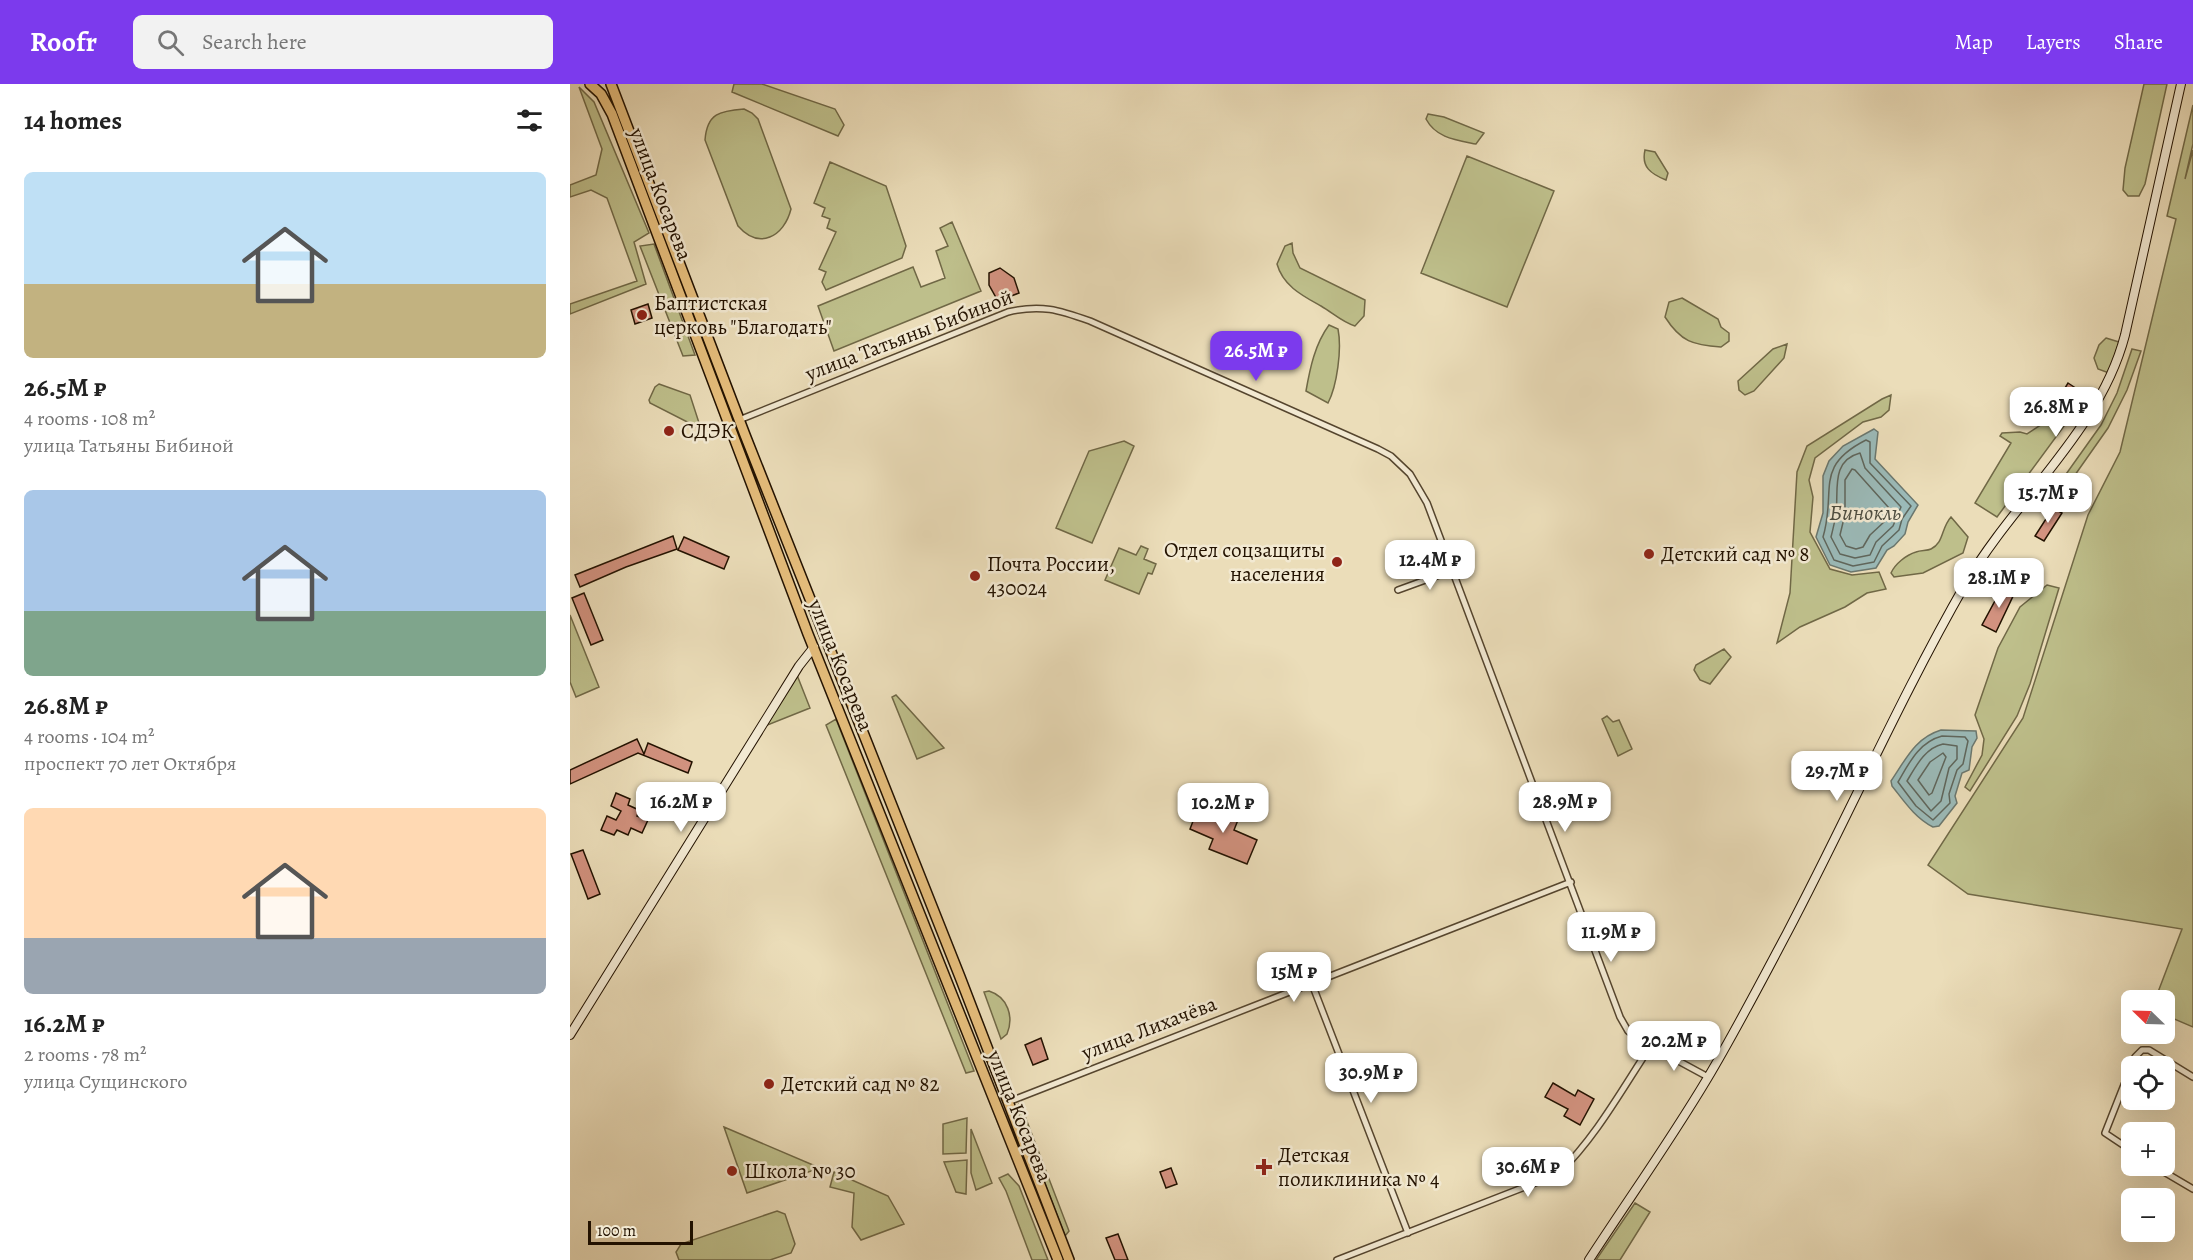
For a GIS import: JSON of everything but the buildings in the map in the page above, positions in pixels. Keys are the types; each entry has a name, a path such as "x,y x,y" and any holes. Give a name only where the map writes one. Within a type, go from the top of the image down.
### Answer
{"main road":[{"name":"улица Косарева","path":"591,84 601,94 612,114 814,647 1058,1260"},
{"name":"улица Косарева","path":"611,84 739,420 1069,1260"},
{"path":"1589,1260 1708,1077 1788,932 1837,831 1961,592 1993,543 2098,400 2119,357 2125,335 2181,84"},
{"path":"729,424 739,420"},
{"path":"570,1035 799,666 814,647 826,642"},
{"path":"997,1106 1008,1102"}],"street":[{"name":"улица Татьяны Бибиной","path":"739,420 1008,312 1027,307 1052,309 1090,321 1327,425 1391,456 1410,474 1428,503 1620,1017 1628,1031 1650,1047 1708,1077"},
{"path":"1398,590 1453,570"},
{"name":"улица Лихачёва","path":"1008,1102 1571,882"},
{"path":"1312,984 1408,1233"},
{"path":"1337,1260 1558,1174 1575,1157 1601,1123 1650,1047"},
{"path":"2121,1144 2105,1133 2135,1056 2142,1050 2149,1050 2193,1077"},
{"path":"2171,1176 2193,1189"}],"green space":[{"path":"734,84 762,84 835,109 844,125 838,136 732,92"},
{"path":"2144,84 2167,84 2145,184 2139,196 2128,196 2123,190 2125,168"},
{"path":"579,87 594,102 649,233 634,242 646,284 570,314 570,304 637,281 607,198 591,190 570,197 570,185 596,175 602,149"},
{"path":"2193,105 2193,144 2185,179 2193,150 2193,1027 2175,1019 2175,990 2159,990 2182,929 1968,894 1928,865 2023,718 2088,515 2120,452 2176,219 2167,216"},
{"path":"744,109 758,119 791,209 783,227 770,237 762,239 746,233 738,226 705,140 709,124 716,115"},
{"path":"1428,114 1444,117 1484,133 1476,144 1447,137 1430,125 1426,119"},
{"path":"1645,150 1655,152 1668,173 1666,180 1648,169 1644,161"},
{"path":"1467,156 1554,191 1507,307 1421,273"},
{"path":"830,162 886,186 906,246 902,258 826,290 822,282 826,272 819,269 836,232 827,228 830,219 822,216 825,208 814,203"},
{"path":"952,222 981,291 834,351 818,306 913,267 921,287 945,278 936,251 948,246 940,228"},
{"path":"1292,243 1293,253 1300,268 1365,300 1364,316 1355,326 1301,294 1284,278 1277,264 1285,246"},
{"path":"654,244 695,355 683,356 640,246"},
{"path":"1682,298 1718,319 1721,327 1729,333 1729,341 1721,347 1695,343 1682,337 1665,317 1669,302"},
{"path":"1329,325 1338,329 1339,357 1328,403 1306,391 1311,365"},
{"path":"2106,338 2119,342 2109,373 2098,369 2094,358 2099,345"},
{"path":"1787,344 1784,358 1754,391 1745,395 1739,390 1738,381 1773,349"},
{"path":"2132,349 2141,351 2127,390 2108,428 2056,502 2049,498 2101,425 2117,393"},
{"path":"659,384 690,395 701,429 650,403 649,400 655,387"},
{"path":"1891,395 1889,410 1881,417 1863,422 1815,458 1809,480 1813,497 1810,532 1830,569 1852,575 1879,572 1886,589 1867,593 1845,607 1800,627 1777,643 1790,593 1797,472 1807,446"},
{"path":"2056,415 2067,422 1997,517 1975,503 2011,443 2000,436 2002,433 2027,434"},
{"path":"1124,441 1134,446 1092,543 1056,528 1089,451"},
{"path":"1951,517 1968,537 1963,553 1923,573 1894,577 1891,573 1898,563 1912,553 1929,550 1938,543"},
{"path":"1141,546 1148,549 1144,559 1156,564 1152,574 1148,573 1139,594 1105,580 1119,548 1136,555"},
{"path":"2047,585 2059,588 2030,684 2017,716 1970,791 1965,787 1982,755 1984,739 1975,715 1998,648 2020,607"},
{"path":"570,615 599,687 576,697 570,682"},
{"path":"1724,649 1731,657 1710,684 1700,680 1694,670 1696,665"},
{"path":"797,675 810,708 765,726"},
{"path":"896,695 944,748 917,759 892,697"},
{"path":"1607,716 1613,722 1619,720 1632,749 1618,756 1602,719"},
{"path":"836,719 974,1071 966,1073 826,725"},
{"path":"989,991 1001,998 1008,1008 1009,1028 1007,1034 1001,1039 984,992"},
{"path":"1021,1101 1069,1231 1065,1236 1016,1108"},
{"path":"967,1118 966,1153 943,1154 943,1124"},
{"path":"724,1127 820,1168 747,1193"},
{"path":"971,1129 992,1183 976,1190 971,1173"},
{"path":"967,1160 966,1194 956,1192 944,1162"},
{"path":"834,1172 888,1196 904,1224 861,1240 852,1227 854,1193 830,1187"},
{"path":"1008,1174 1019,1186 1048,1260 1032,1260 999,1178"},
{"path":"1635,1203 1650,1212 1620,1260 1596,1260"},
{"path":"777,1211 785,1214 795,1244 791,1253 770,1260 679,1260 676,1252 681,1244"}],"water":[{"name":"Бинокль","path":"1874,429 1878,432 1875,459 1918,505 1908,522 1905,534 1887,550 1876,568 1851,572 1830,565 1816,537 1823,513 1823,476 1829,461 1843,446"},
{"path":"1941,730 1976,731 1977,738 1972,747 1969,770 1962,773 1955,796 1957,803 1939,826 1933,827 1910,809 1892,786 1891,781 1918,744 1924,738"}],"place":[{"name":"Баптистская церковь \"Благодать\"","path":"642,315"},
{"name":"СДЭК","path":"669,431"},
{"name":"Детский сад № 8","path":"1649,554"},
{"name":"Отдел соцзащиты населения","path":"1337,562"},
{"name":"Почта России, 430024","path":"975,576"},
{"name":"Детский сад № 82","path":"769,1084"},
{"name":"Детская поликлиника № 4","path":"1264,1167"},
{"name":"Школа № 30","path":"732,1171"}]}
